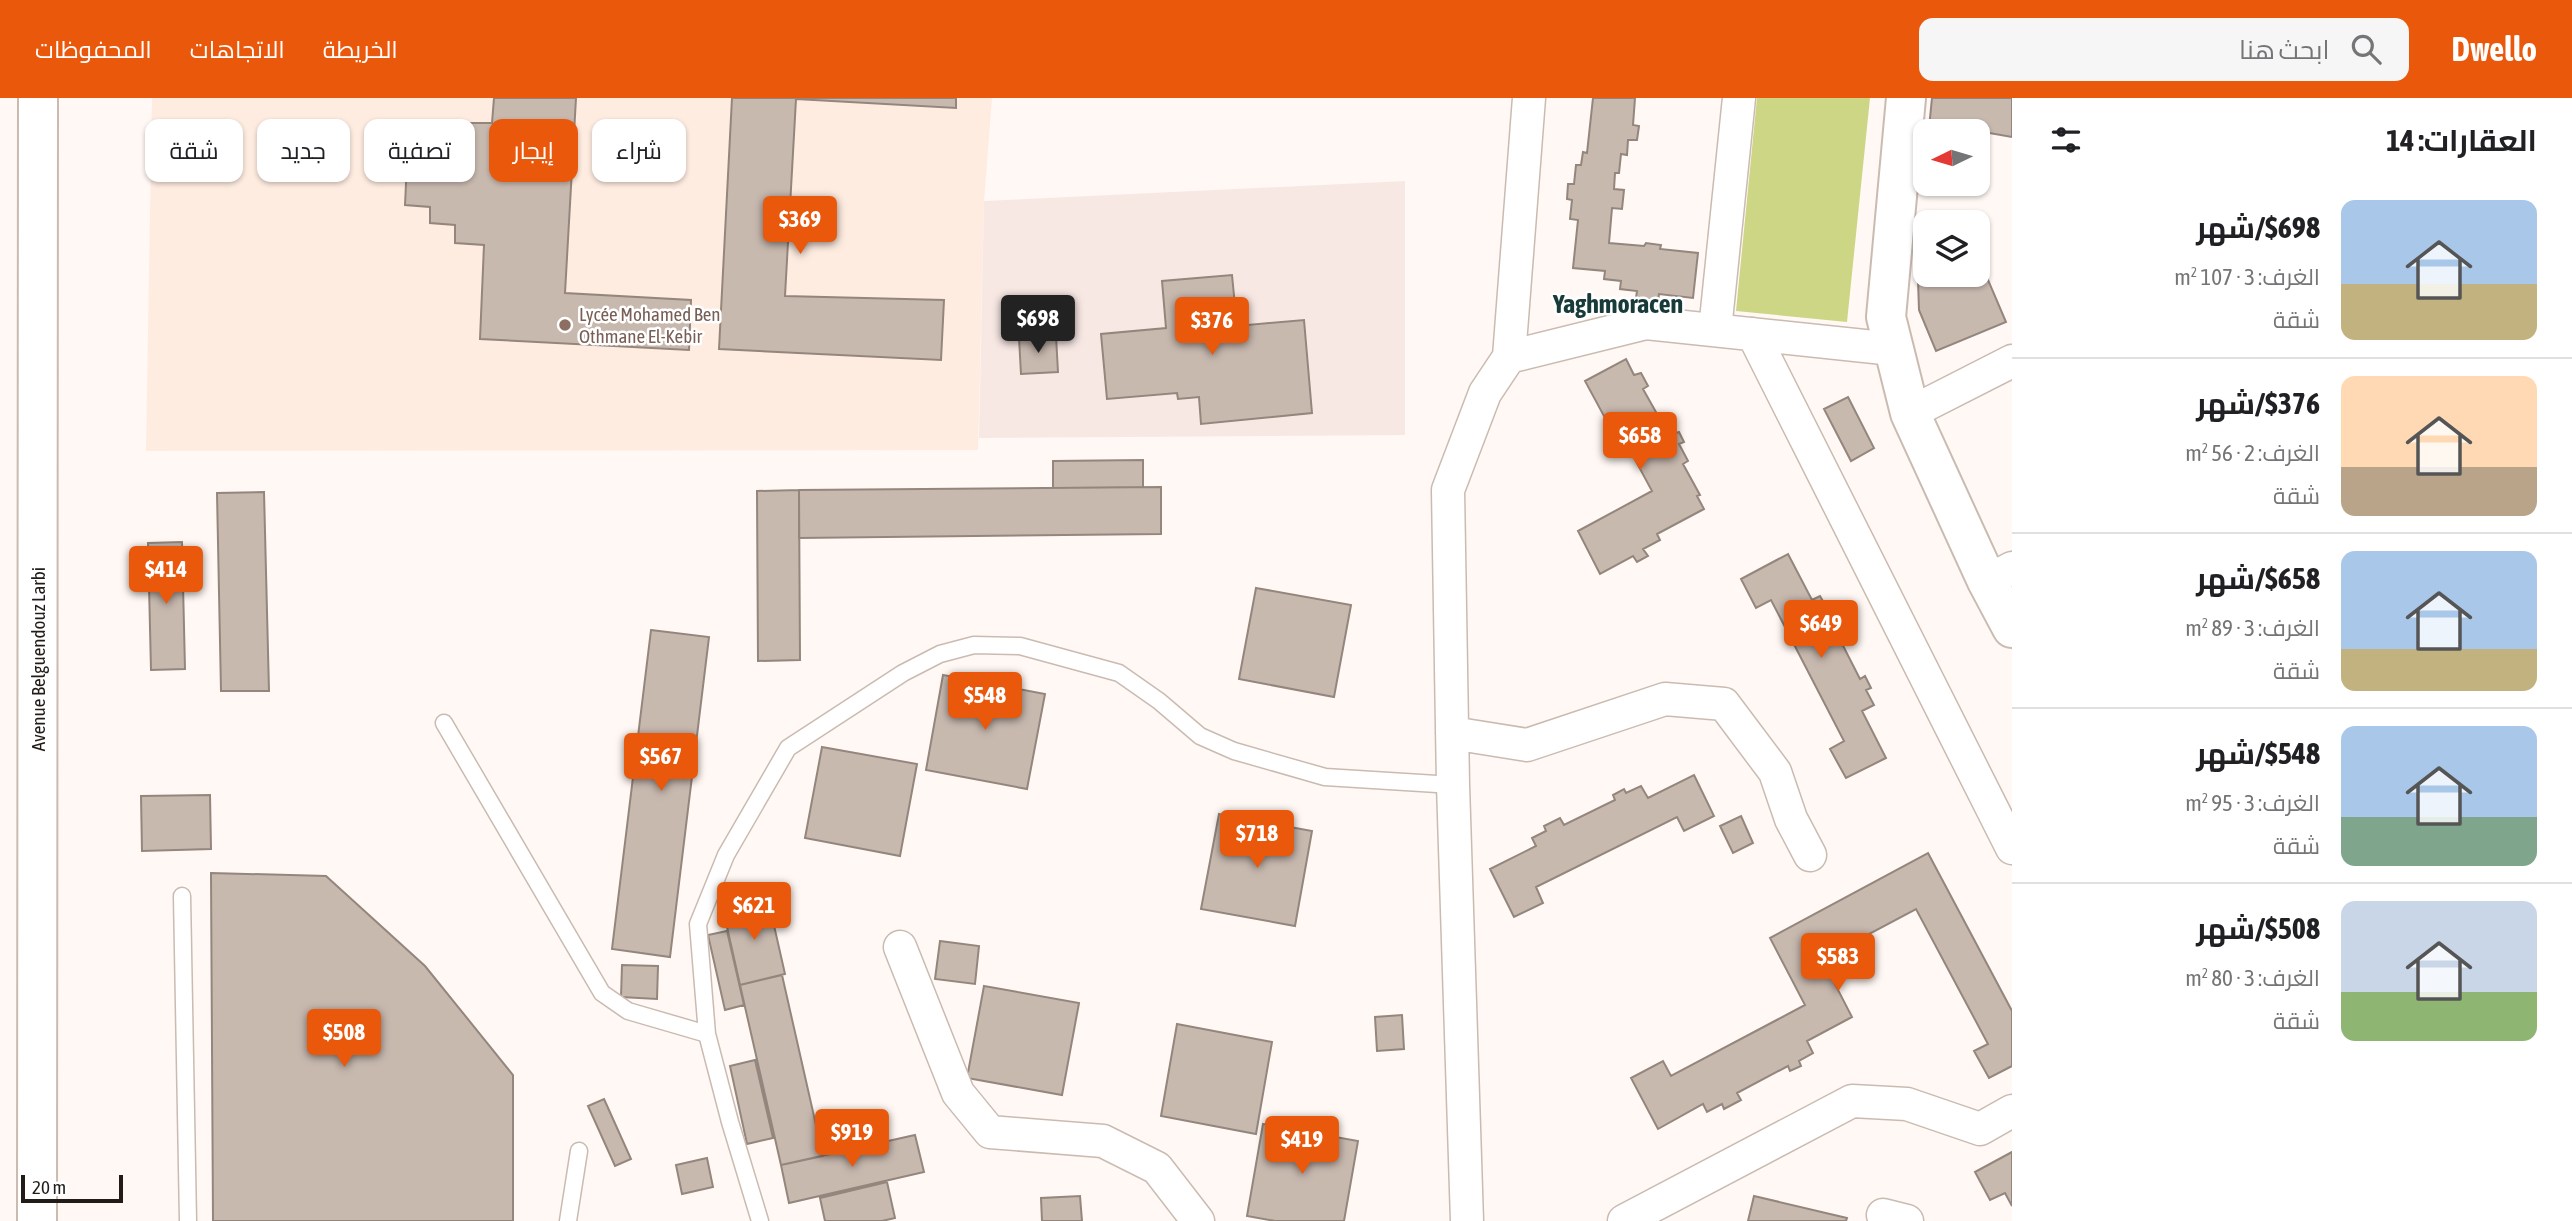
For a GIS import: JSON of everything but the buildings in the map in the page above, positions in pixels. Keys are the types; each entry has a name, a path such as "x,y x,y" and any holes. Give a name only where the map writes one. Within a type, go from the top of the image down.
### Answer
{"main road":[{"name":"Avenue Belguendouz Larbi","path":"37,1221 38,98"},
{"path":"1906,98 1886,317 1910,413 2000,574 2012,628"}],"street":[{"path":"1467,1221 1453,785 1448,490 1485,393 1509,357 1529,98"},
{"path":"1715,330 1740,98"},
{"path":"1509,357 1646,323 1894,349"},
{"path":"1753,334 2012,848"},
{"path":"1910,413 2012,361"},
{"path":"1452,733 1527,745 1665,699 1724,704 1774,772 1791,819 1810,855"},
{"path":"900,947 958,1093 990,1132 1103,1141 1157,1168 1198,1221"},
{"path":"1624,1221 1852,1101 1907,1104 1980,1129 2012,1111"}],"lane":[{"path":"760,1221 707,1034 698,924 726,855 788,748 903,673 940,654 974,645 1020,646 1119,673 1159,701 1200,736 1234,751 1325,777 1453,785"},
{"path":"444,723 602,993 628,1011 707,1034"},
{"path":"182,896 188,1221"},
{"path":"568,1221 579,1151"}],"shaded area":[{"name":"Lycée Mohamed Ben Othmane El-Kebir","path":"152,98 992,98 984,201 978,450 146,451 151,182 243,182 243,119 152,119"},
{"path":"1405,181 1405,435 979,438 984,201"}],"green space":[{"path":"1757,98 1870,98 1847,322 1736,311"}],"place":[{"name":"Lycée Mohamed Ben Othmane El-Kebir","path":"565,325"}],"district":[{"name":"Yaghmoracen","path":"1618,304"}]}
